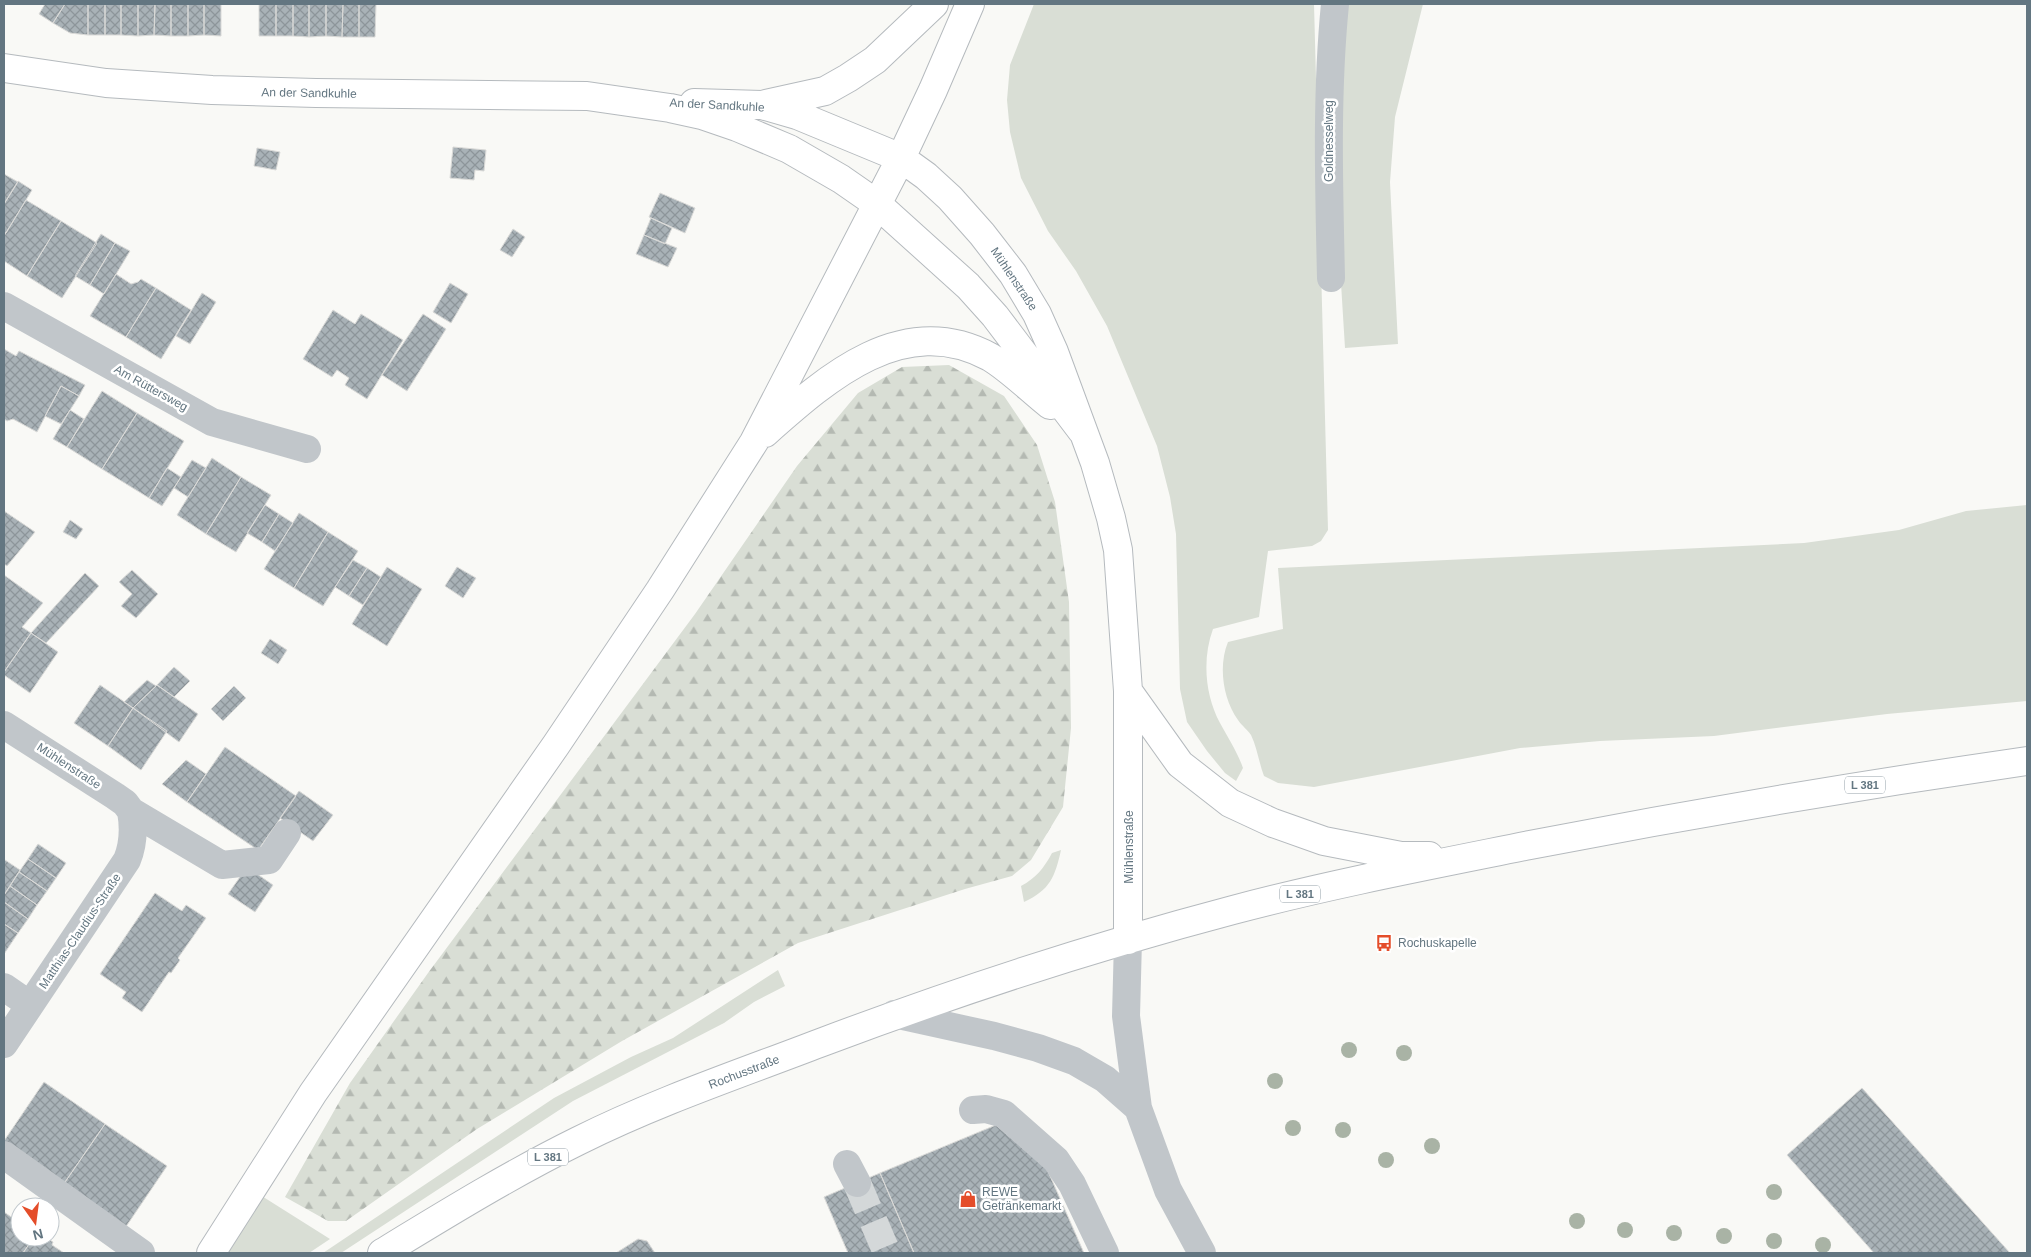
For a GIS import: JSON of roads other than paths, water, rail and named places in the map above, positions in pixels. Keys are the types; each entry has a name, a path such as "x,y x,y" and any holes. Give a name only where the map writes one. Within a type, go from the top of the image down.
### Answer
{"main road":[{"path":"762,105 825,91 848,78 875,60 934,4"},
{"path":"211,1253 312,1093 556,745 660,590 754,442 901,158 970,4"},
{"name":"An der Sandkuhle","path":"4,68 106,84 204,90 587,96 614,99 702,115 746,130 789,149 841,179 877,204"},
{"name":"An der Sandkuhle","path":"614,99 762,105 797,115 901,158"},
{"name":"Mühlenstraße","path":"901,158 926,176 950,198 982,234 1013,274 1047,333 1102,486 1118,550 1128,691 1128,940"},
{"name":"Mühlenstraße","path":"877,204 968,286 994,316 1082,431"},
{"path":"754,442 841,370 863,358 893,347 920,342 966,347 991,358 1082,431"},
{"path":"1128,691 1180,764 1230,803 1273,823 1324,840 1401,856 1474,856"},
{"name":"L 381","path":"1128,940 1257,904 1474,856 1789,797 2027,761"},
{"name":"Rochusstraße","path":"382,1253 434,1221 576,1142 671,1099 894,1014 1032,968 1128,940"}],"street":[{"name":"Goldnesselweg","path":"1331,278 1328,112 1335,4"},
{"name":"Am Rüttersweg","path":"4,306 212,422 306,449"},
{"name":"Mühlenstraße","path":"4,725 115,796 125,803 131,811 222,865 269,860 287,833"},
{"name":"Matthias-Claudius-Straße","path":"4,1044 127,860 131,850 134,825 131,811"},
{"name":"Mühlenstraße","path":"1128,940 1126,1016 1138,1108 1168,1190 1202,1253"},
{"path":"4,987 30,1005"},
{"path":"894,1014 994,1036 1038,1048 1074,1061 1105,1078 1138,1108"},
{"path":"973,1110 986,1109 1004,1114 1056,1160 1072,1184 1105,1253"},
{"path":"4,1154 141,1253"}],"tunnel":[{"path":"857,1183 887,1253"}],"place":[{"name":"Rochuskapelle","path":"1384,943"},
{"name":"REWE Getränkemarkt","path":"968,1199"}]}
